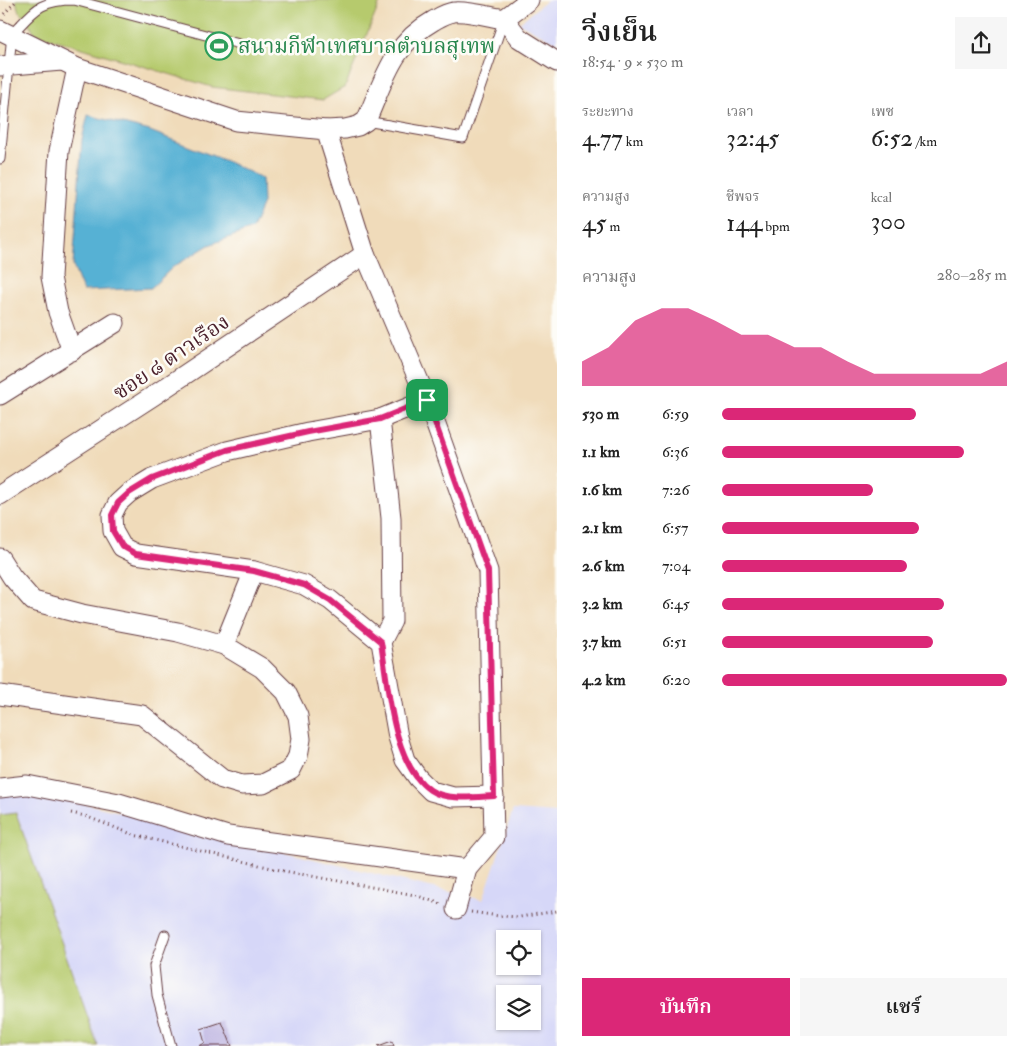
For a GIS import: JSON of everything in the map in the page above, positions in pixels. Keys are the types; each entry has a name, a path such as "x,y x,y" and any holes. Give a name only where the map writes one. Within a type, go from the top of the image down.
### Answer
{"street":[{"path":"504,20 529,0"},
{"path":"6,32 69,64 236,121 326,130 345,129 358,126 366,121 393,58 409,37 456,6 504,20 519,38 557,62"},
{"path":"4,67 69,64"},
{"path":"69,64 59,151 51,278 58,312 72,350"},
{"path":"326,130 364,254 427,400 488,571 494,838 467,869 456,909"},
{"name":"ซอย ๘ ดาวเรือง","path":"0,495 153,396 364,254"},
{"path":"0,395 115,323"},
{"path":"381,642 330,600 304,585 254,571 136,554 122,546 113,531 112,515 118,503 129,493 152,479 227,450 308,432 380,419 427,400"},
{"path":"380,419 391,518 392,621 381,642 398,737 405,760 418,778 431,791 453,798 494,796"},
{"path":"0,558 12,577 33,601 82,614 178,632 224,646 262,668 286,692 298,716 302,739 298,756 290,770 263,784 242,785 222,779 142,714 0,695"},
{"path":"224,646 254,571"},
{"path":"0,788 27,785 120,803 228,836 467,869"}],"lane":[{"path":"0,159 6,32 41,6 56,0 74,0 243,44"},
{"path":"366,121 463,138 504,20"},
{"path":"165,934 154,966 158,995 171,1046"}],"path":[{"path":"0,18 17,0"},
{"path":"66,812 85,816 134,835 284,871 415,894 456,909 520,918 557,911"}],"shaded area":[{"path":"547,0 557,0 557,43 519,23"},
{"path":"16,787 483,900 513,810 557,813 557,1046 0,1046 0,790"}],"green space":[{"name":"สนามกีฬาเทศบาลตำบลสุเทพ","path":"16,0 381,0 345,87 323,100 212,87 36,34 18,9"},
{"path":"16,813 98,1046 0,1046 0,815"}],"water":[{"path":"88,115 150,131 226,161 262,178 263,203 252,229 209,245 173,267 151,288 83,291 73,266 82,139"}],"building":[{"path":"222,1022 232,1046 199,1046 205,1043 201,1029"},
{"path":"392,1041 394,1046 378,1046"}],"place":[{"name":"สนามกีฬาเทศบาลตำบลสุเทพ","path":"219,46"}],"route":[{"path":"427,400 488,571 494,796 453,798 431,791 418,778 405,760 398,737 381,642 330,600 304,585 254,571 136,554 122,546 113,531 112,515 118,503 129,493 152,479 227,450 308,432 380,419 427,400"}]}
